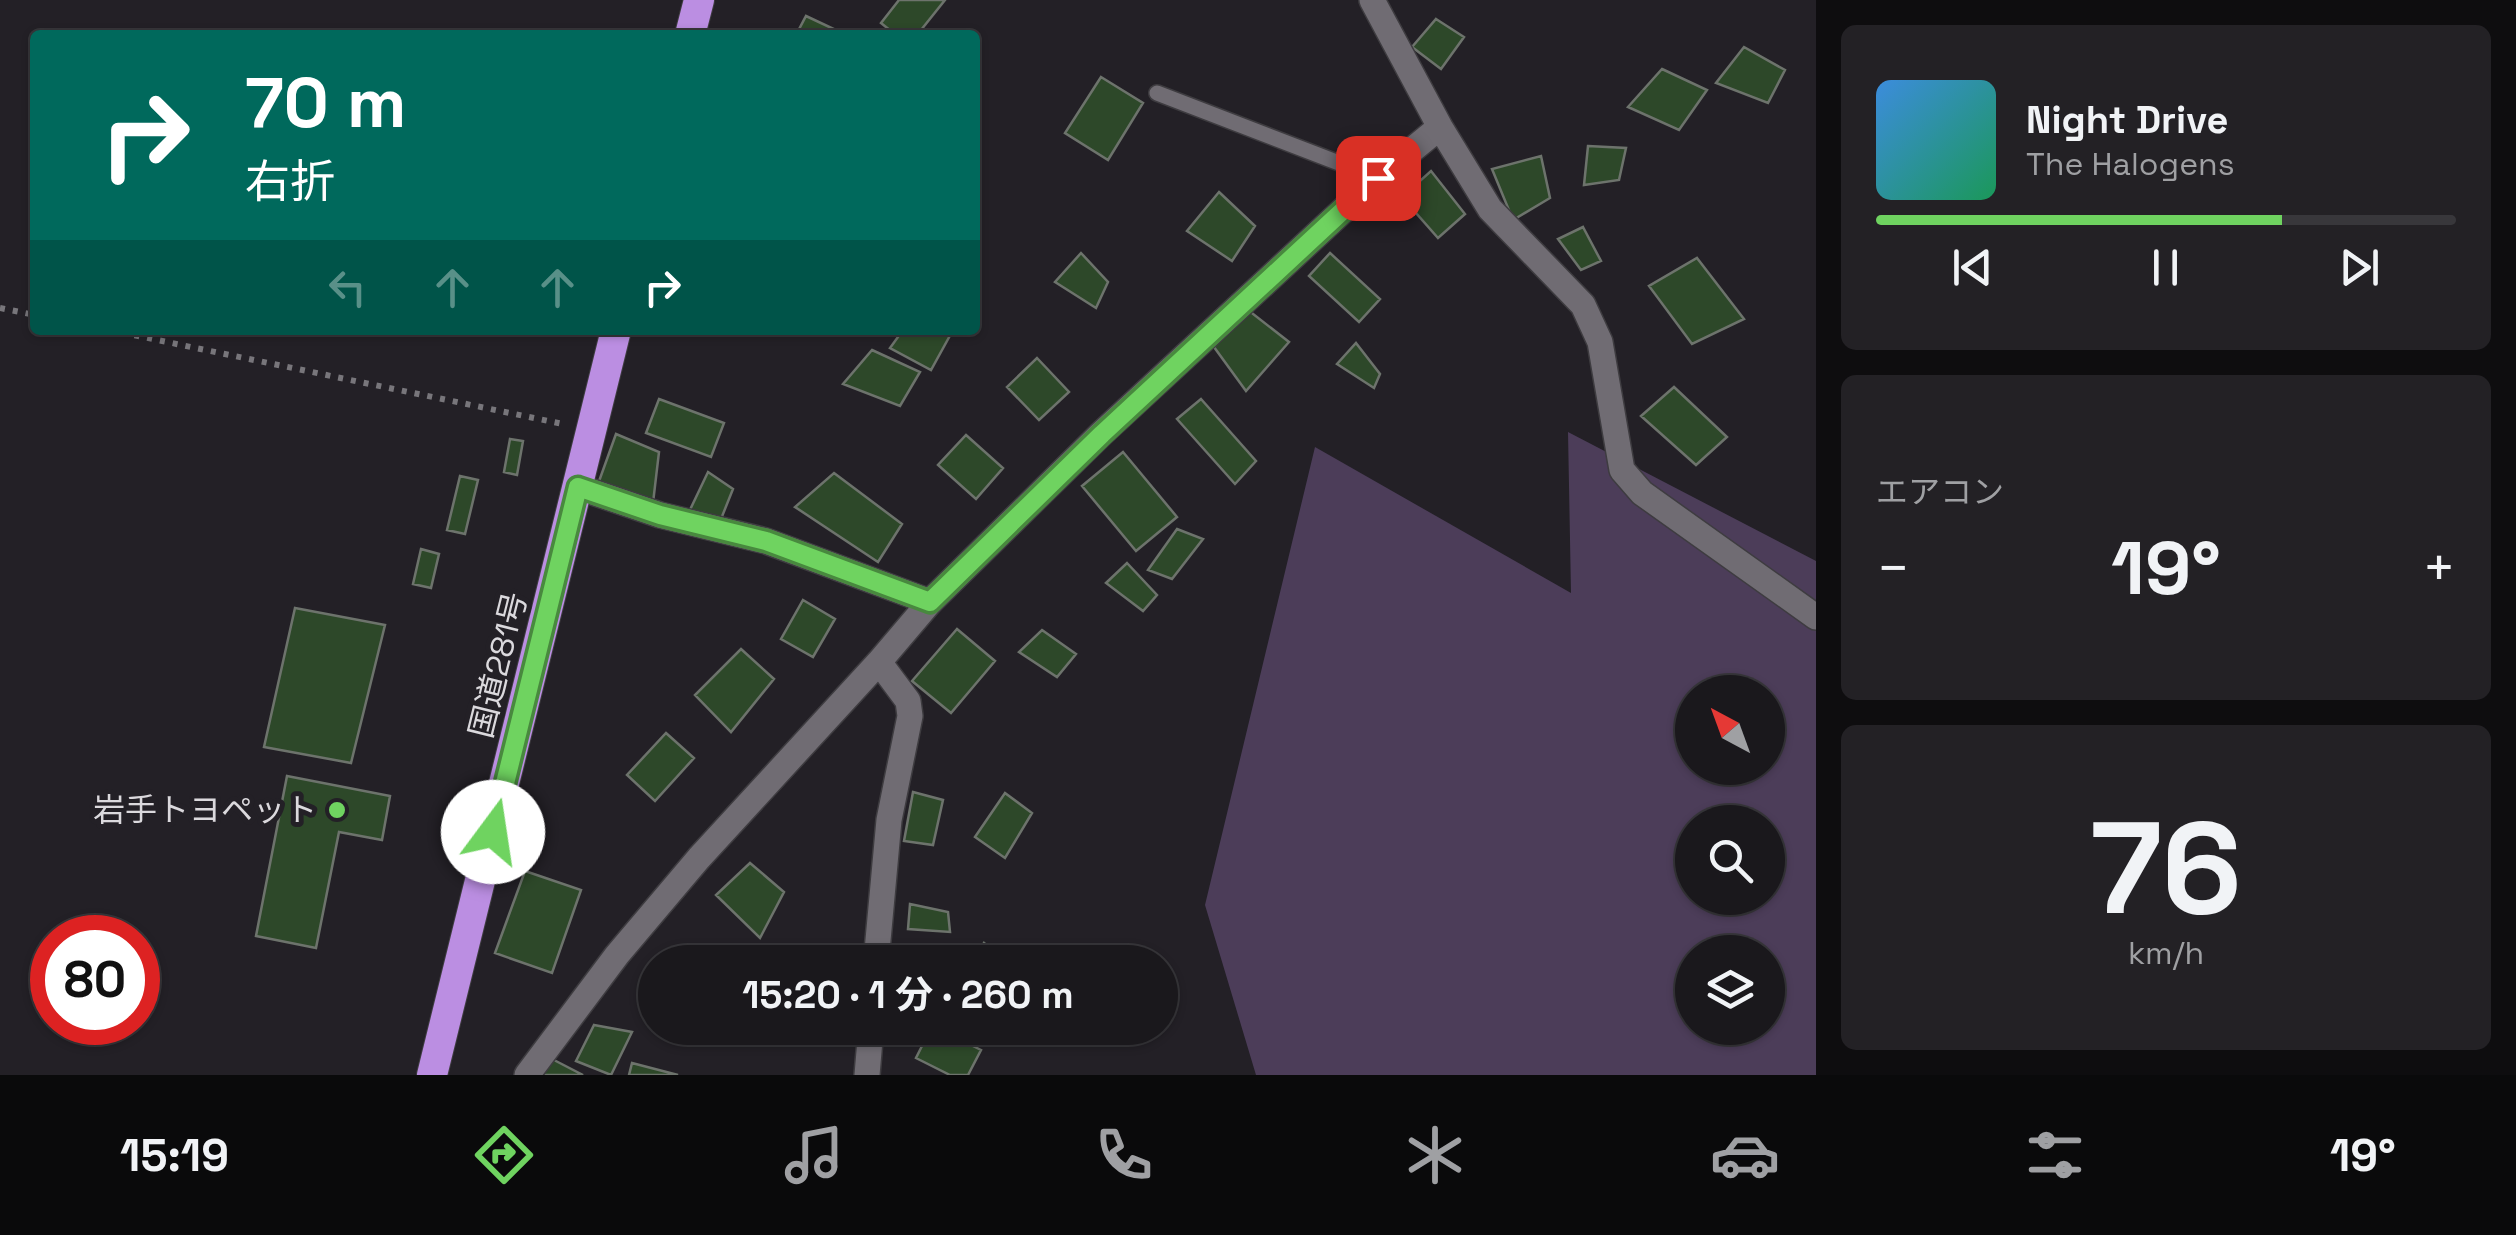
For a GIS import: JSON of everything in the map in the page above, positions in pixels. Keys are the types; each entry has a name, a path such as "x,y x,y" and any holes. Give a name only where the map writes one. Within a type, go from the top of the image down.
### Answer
{"highway":[{"path":"691,30 698,0"},
{"name":"国道281号","path":"432,1075 615,335"}],"street":[{"path":"1372,0 1440,127 1490,209 1583,305 1600,342 1622,470 1642,493 1816,617"},
{"path":"528,1075 618,955 699,858 930,602 1102,434 1378,178 1440,127"},
{"path":"578,487 660,515 766,541 930,602"},
{"path":"877,945 888,820 910,716 908,701 879,662"},
{"path":"866,1075 869,1045"}],"lane":[{"path":"1157,93 1378,178"}],"path":[{"path":"0,308 30,314"},
{"path":"132,335 591,430"}],"shaded area":[{"path":"1568,432 1816,561 1816,1075 1256,1075 1205,905 1315,447 1571,593"}],"building":[{"path":"899,0 945,0 921,30 890,30 881,23"},
{"path":"806,16 836,30 799,30"},
{"path":"1436,19 1464,37 1441,69 1412,47"},
{"path":"1744,47 1785,70 1768,103 1716,83"},
{"path":"1662,69 1707,90 1679,130 1628,107"},
{"path":"1101,77 1143,103 1108,160 1065,133"},
{"path":"1588,146 1626,148 1619,180 1584,185"},
{"path":"1541,156 1550,198 1513,220 1492,169"},
{"path":"1431,171 1465,214 1438,238 1402,197"},
{"path":"1219,192 1255,226 1232,261 1187,231"},
{"path":"1583,227 1601,261 1581,270 1558,239"},
{"path":"1081,253 1108,282 1096,308 1055,282"},
{"path":"1330,253 1380,299 1359,322 1309,276"},
{"path":"1697,258 1744,319 1692,344 1649,286"},
{"path":"1248,310 1289,342 1246,391 1214,347"},
{"path":"899,335 950,335 931,370 890,348"},
{"path":"1356,343 1380,374 1374,388 1337,364"},
{"path":"872,350 920,372 900,406 843,384"},
{"path":"1037,358 1069,392 1039,420 1007,387"},
{"path":"1674,387 1727,437 1696,465 1641,416"},
{"path":"659,399 724,423 711,457 646,433"},
{"path":"1201,399 1256,461 1235,484 1177,419"},
{"path":"616,434 659,452 653,503 598,484"},
{"path":"966,435 1003,468 976,499 938,465"},
{"path":"510,439 523,441 517,475 504,472"},
{"path":"1123,452 1177,517 1136,551 1082,486"},
{"path":"708,472 733,489 719,524 688,514"},
{"path":"834,473 902,524 878,562 795,507"},
{"path":"460,476 478,480 465,534 447,530"},
{"path":"1177,529 1203,539 1172,579 1148,570"},
{"path":"421,549 439,554 431,588 413,584"},
{"path":"1127,563 1157,595 1143,611 1106,583"},
{"path":"803,600 835,619 813,657 781,639"},
{"path":"295,608 385,625 351,763 264,747"},
{"path":"957,629 995,661 951,713 912,681"},
{"path":"1042,630 1076,654 1057,677 1019,652"},
{"path":"741,649 774,679 731,732 695,695"},
{"path":"666,733 694,758 655,801 627,775"},
{"path":"287,776 390,796 382,840 339,832 316,948 256,936"},
{"path":"913,792 943,800 933,845 904,841"},
{"path":"1005,793 1032,813 1005,858 975,837"},
{"path":"750,863 784,892 760,938 716,895"},
{"path":"525,871 581,890 552,973 495,953"},
{"path":"910,904 948,912 950,932 908,929"},
{"path":"594,1025 632,1032 611,1075 576,1061"},
{"path":"922,1045 971,1045 981,1050 968,1075 950,1075 916,1058"},
{"path":"552,1059 583,1075 540,1075"},
{"path":"632,1063 678,1075 629,1075"}],"place":[{"name":"岩手トヨペット","path":"337,810"}],"route":[{"path":"493,832 578,487 660,515 766,541 930,602 1102,434 1378,178"}]}
